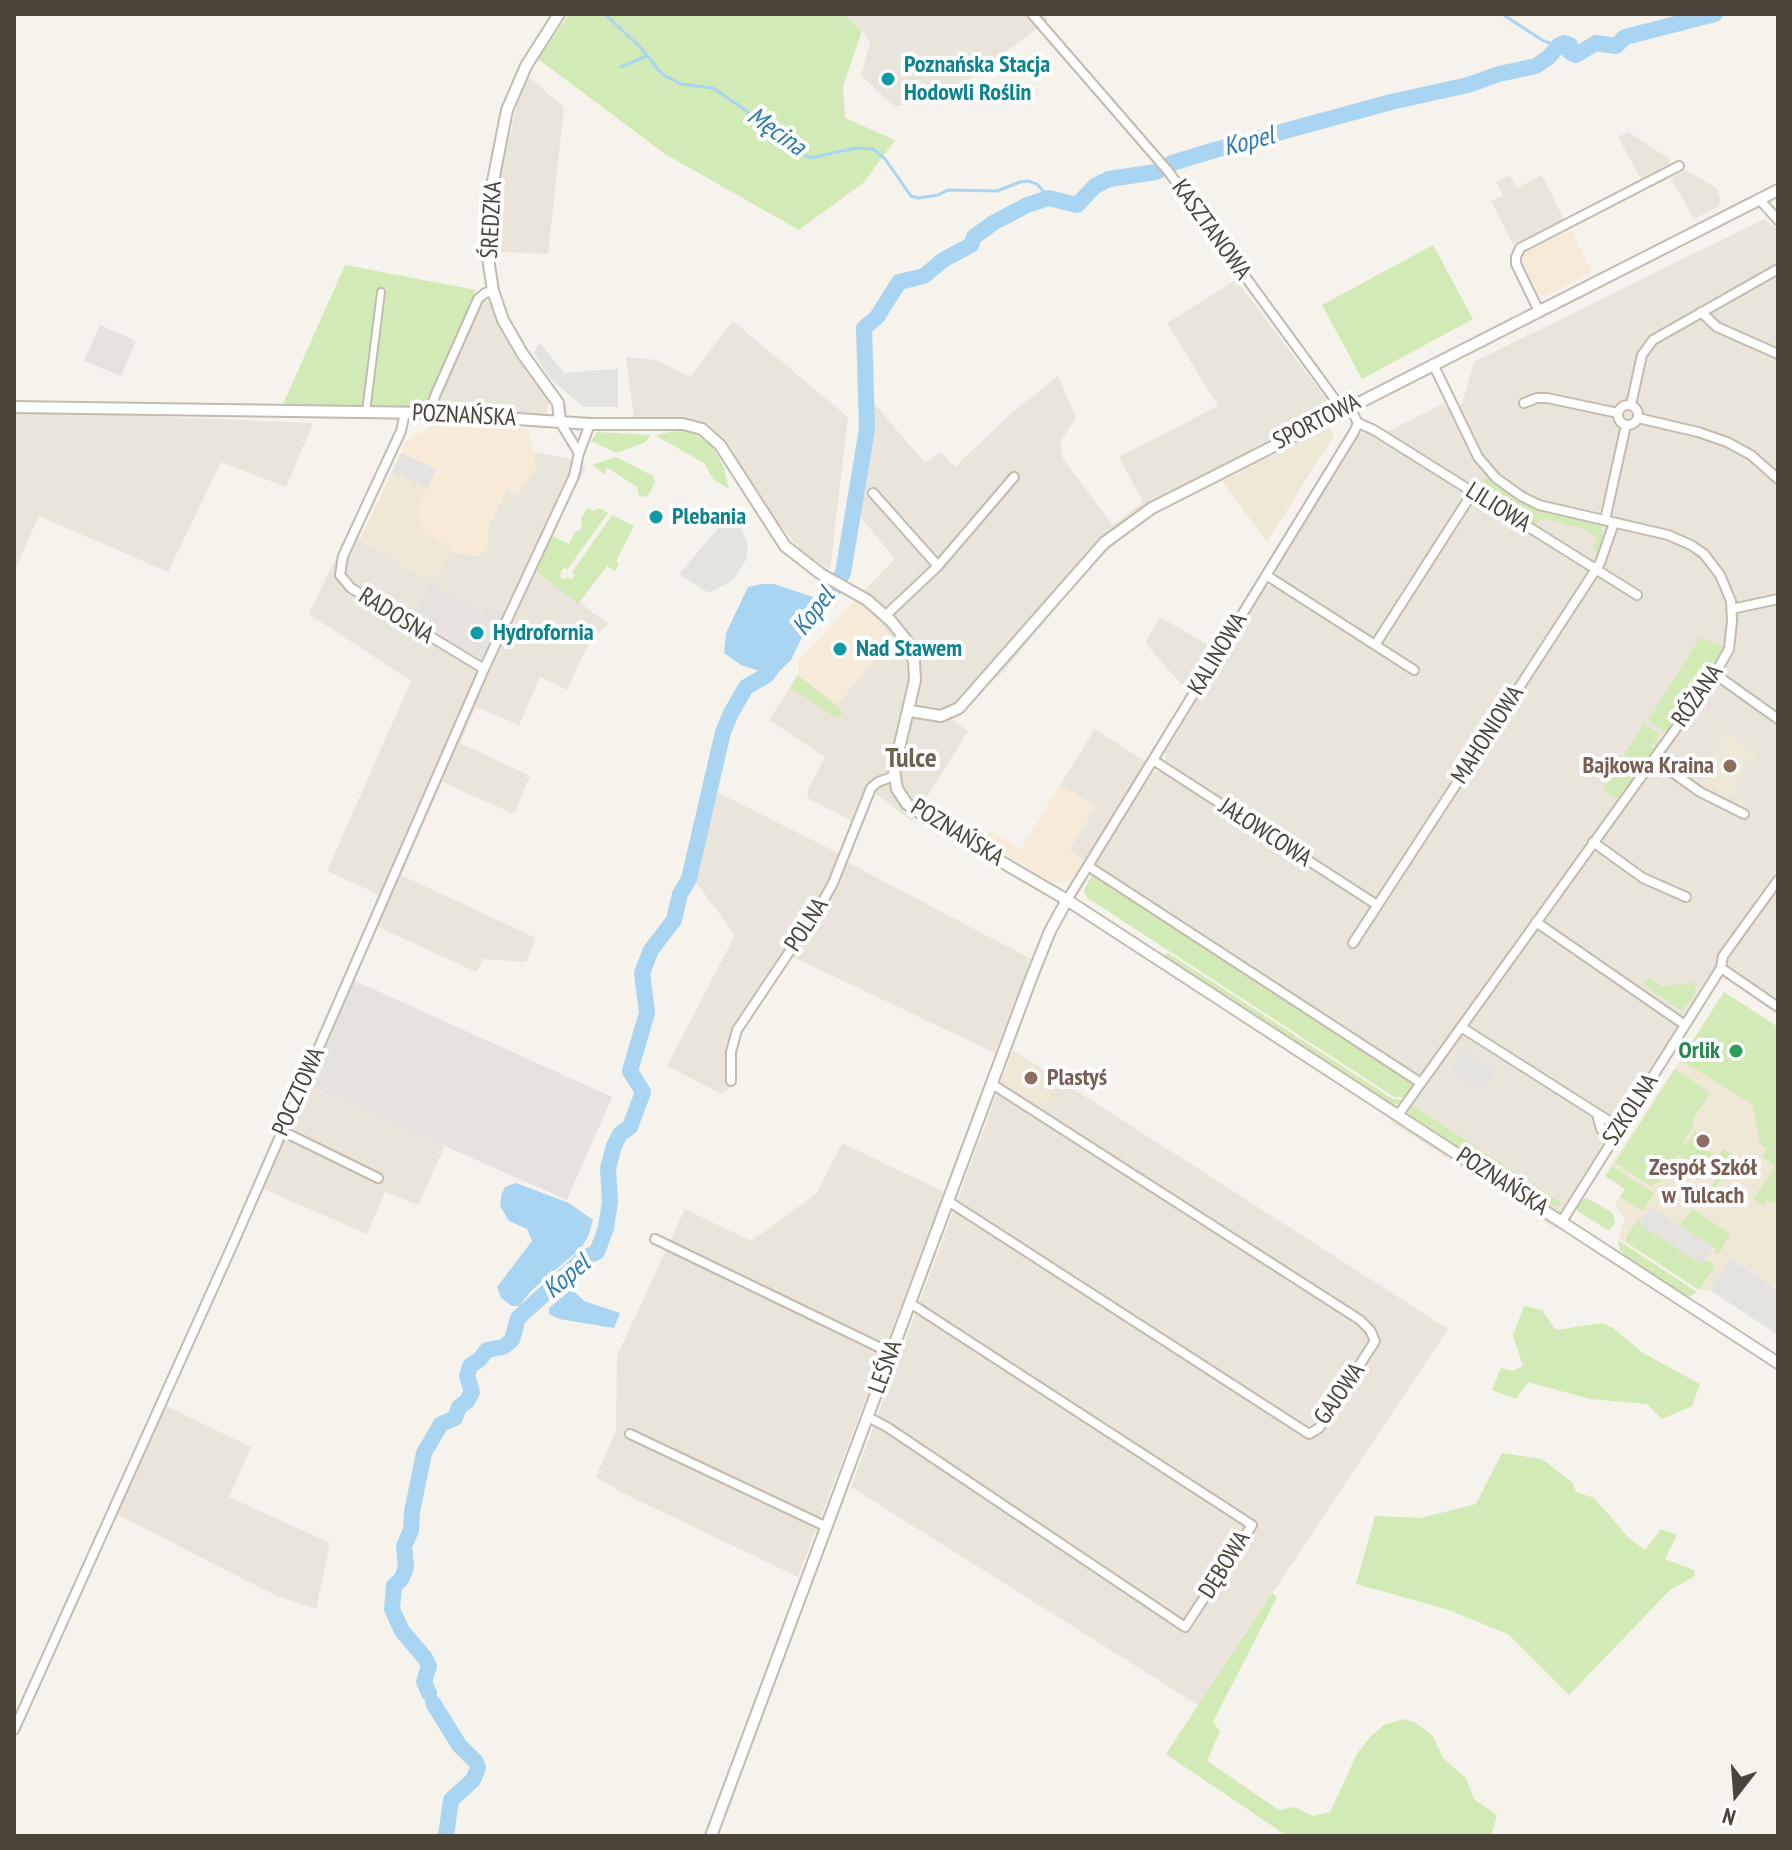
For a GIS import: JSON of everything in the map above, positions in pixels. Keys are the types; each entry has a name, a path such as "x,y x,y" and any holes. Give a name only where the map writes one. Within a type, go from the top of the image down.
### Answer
{"street":[{"name":"ŚREDZKA","path":"559,14 526,66 512,95 499,139 488,242 493,291 510,335 558,403 560,422"},
{"name":"KASZTANOWA","path":"1032,14 1168,171 1346,408"},
{"path":"1539,311 1516,264 1520,248 1679,166"},
{"name":"SPORTOWA","path":"910,711 941,716 959,708 1078,571 1121,529 1188,488 1778,190"},
{"path":"1759,199 1778,220"},
{"path":"1631,405 1642,355 1648,345 1659,335 1778,269"},
{"path":"430,413 478,299 493,291"},
{"path":"366,412 381,292"},
{"path":"1701,312 1717,327 1778,354"},
{"name":"RÓŻANA","path":"1398,1115 1715,674 1730,645 1732,609 1716,568 1695,548 1676,538 1539,505 1496,478 1478,457 1433,364"},
{"path":"1524,403 1547,398 1618,413"},
{"path":"1631,405 1637,411 1638,418 1633,424 1626,425 1619,420 1618,413 1624,406 1631,405"},
{"name":"POZNAŃSKA","path":"14,407 405,412 590,424 689,425 708,433 720,445 785,546 867,600 904,635 913,654 915,680 894,776 900,795 917,812 1067,900 1778,1363"},
{"path":"1346,408 1358,423"},
{"name":"RADOSNA","path":"405,412 401,431 343,556 340,575 344,583 359,594 484,669"},
{"path":"1638,418 1727,442 1751,455 1778,479"},
{"path":"560,422 579,453"},
{"name":"LILIOWA","path":"1358,423 1637,595"},
{"name":"KALINOWA","path":"1067,900 1358,423"},
{"name":"POCZTOWA","path":"14,1730 282,1131 484,669 574,476 590,424"},
{"name":"MAHONIOWA","path":"1353,943 1606,551 1626,425"},
{"path":"885,616 938,566 1014,477"},
{"path":"1375,645 1473,492"},
{"path":"873,493 938,566"},
{"path":"1266,575 1414,670"},
{"path":"1732,609 1778,599"},
{"path":"1715,674 1778,719"},
{"path":"1654,759 1700,792 1744,814"},
{"name":"JAŁOWCOWA","path":"1153,760 1377,905"},
{"name":"POLNA","path":"731,1081 731,1052 737,1030 822,903 871,788 894,776"},
{"path":"1593,842 1643,878 1686,897"},
{"path":"1088,866 1421,1083"},
{"name":"SZKOLNA","path":"1562,1221 1721,968 1723,956 1776,885"},
{"name":"LEŚNA","path":"711,1836 1050,931 1067,900"},
{"path":"1536,922 1685,1025"},
{"path":"1721,968 1778,1007"},
{"path":"1461,1027 1620,1128"},
{"name":"GAJOWA","path":"948,1201 1309,1434 1319,1428 1375,1341 1360,1320 992,1084"},
{"path":"1597,1114 1601,1129 1612,1139"},
{"path":"282,1131 378,1178"},
{"path":"655,1239 891,1353"},
{"name":"DĘBOWA","path":"868,1417 1185,1627 1252,1525 910,1303"},
{"path":"630,1434 827,1527"}],"shaded area":[{"path":"844,14 1044,14 1048,20 955,90 895,107 861,76 870,43"},
{"path":"525,74 564,107 548,254 496,252 501,169"},
{"path":"1628,132 1670,159 1669,164 1641,179 1618,137"},
{"path":"1686,170 1716,188 1721,200 1718,207 1694,219 1671,178"},
{"path":"1510,175 1517,188 1542,175 1564,220 1513,244 1491,201 1503,195 1496,182"},
{"path":"1764,219 1778,229 1778,869 1753,903 1778,878 1778,1013 1719,973 1555,1228 1390,1121 1414,1082 1083,866 1086,861 1069,850 1096,806 1060,785 1095,729 1146,762 1143,769 1150,774 1159,771 1166,761 1165,752 1198,699 1189,693 1145,643 1160,617 1224,654 1265,587 1274,585 1276,569 1359,434 1367,432 1377,437 1444,403 1448,411 1462,404 1474,362"},
{"path":"1571,230 1592,272 1546,296 1538,293 1521,261 1524,252"},
{"path":"1236,280 1327,400 1221,477 1183,494 1126,534 1088,569 1005,670 952,719 968,731 912,821 874,793 845,861 1031,959 995,1053 791,956 741,1031 735,1061 735,1083 722,1094 667,1066 735,935 693,878 713,790 840,854 854,822 809,799 807,792 825,757 769,720 798,675 837,704 892,640 856,599 895,559 858,514 872,401 925,463 941,452 955,467 1008,416 1058,376 1076,418 1060,442 1063,459 1113,525 1143,502 1119,457 1218,406 1167,323"},
{"path":"484,300 492,304 517,358 549,402 546,414 434,407 477,305"},
{"path":"733,321 848,417 830,570 802,551 772,516 725,440 707,423 684,417 634,418 626,357 657,360 690,377"},
{"path":"100,325 136,341 121,376 84,361"},
{"path":"540,343 564,373 618,369 618,407 583,407 549,377 534,353"},
{"path":"14,406 22,411 313,423 286,487 221,462 168,572 39,516 14,572"},
{"path":"432,426 529,429 536,467 518,495 507,489 489,525 487,549 479,556 450,552 452,547 423,532 419,507 436,470 401,453 406,441"},
{"path":"1329,427 1334,435 1267,542 1222,481"},
{"path":"533,452 566,458 586,466 536,571 609,624 596,635 584,653 567,690 540,677 519,725 476,707 460,743 530,776 514,814 442,782 401,875 536,938 526,962 483,959 476,972 368,922 380,895 327,871 411,681 309,614 348,532 432,583 450,552 479,556 489,525 507,489 536,468"},
{"path":"401,453 436,470 419,507 423,532 453,547 432,583 360,539"},
{"path":"401,453 436,469 428,488 392,472"},
{"path":"736,515 748,545 746,560 733,580 709,593 679,574 727,518"},
{"path":"432,583 481,613 486,605 503,614 482,659 411,617"},
{"path":"856,599 892,640 837,704 798,674 799,661"},
{"name":"Bajkowa Kraina","path":"1724,730 1755,754 1739,775 1735,795 1701,786 1717,762 1712,757 1724,740 1720,736"},
{"path":"1060,785 1096,806 1069,850 1086,861 1076,878 1073,876 1063,883 1050,881 984,842 990,831 1021,849"},
{"path":"353,980 612,1097 567,1200 309,1086"},
{"name":"Zespół Szkół w Tulcach","path":"1724,992 1778,1027 1778,1279 1774,1286 1731,1258 1710,1290 1699,1290 1619,1238 1625,1219 1615,1203 1625,1189 1606,1174"},
{"path":"1013,1050 1448,1329 1198,1705 851,1487"},
{"name":"Plastyś","path":"1013,1050 1061,1081 1043,1110 1007,1086 1004,1076"},
{"path":"1463,1050 1496,1070 1482,1092 1456,1075 1458,1071 1452,1067"},
{"path":"299,1082 445,1146 418,1205 385,1192 367,1234 254,1185"},
{"path":"842,1143 944,1192 798,1577 596,1477 616,1430 617,1356 685,1209 751,1241 816,1194"},
{"path":"1650,1207 1713,1247 1701,1264 1639,1224"},
{"path":"1730,1258 1778,1289 1778,1335 1710,1290"},
{"path":"166,1406 251,1447 229,1497 330,1543 316,1609 275,1595 116,1514"}],"green space":[{"path":"569,14 844,14 862,31 843,86 845,118 895,140 863,183 799,230 665,154 538,59"},
{"path":"1433,245 1473,319 1362,379 1322,305"},
{"path":"345,265 476,290 426,407 283,404"},
{"path":"680,431 693,433 711,445 723,465 729,489 713,479 704,463 657,435"},
{"path":"597,432 650,435 646,442 616,453 591,441"},
{"path":"616,457 653,476 655,482 648,496 639,497 637,487 606,467 606,475 592,465"},
{"path":"1486,477 1524,504 1601,526 1603,534 1598,553 1592,548 1598,538 1584,529 1541,518 1536,525 1480,489"},
{"path":"587,508 594,511 599,508 608,513 567,570 565,567 561,571 560,577 565,580 568,577 571,580 575,575 572,572 612,515 634,526 616,561 619,564 615,571 607,566 578,604 536,571 552,536 569,544 574,533 582,528 581,519"},
{"path":"1700,638 1723,646 1706,678 1699,676 1693,685 1698,688 1695,692 1691,690 1688,695 1692,698 1687,705 1683,703 1681,707 1684,709 1667,732 1648,720"},
{"path":"798,675 843,712 838,719 790,687"},
{"path":"1644,724 1659,734 1656,740 1659,743 1654,742 1651,746 1654,749 1644,764 1638,763 1636,766 1639,769 1619,798 1614,797 1603,789"},
{"path":"1091,871 1415,1082 1404,1097 1394,1097 1086,897 1084,890"},
{"path":"1168,953 1393,1099 1404,1100 1395,1105 1386,1102 1163,957"},
{"path":"1648,977 1662,987 1694,982 1696,992 1682,1011 1643,984"},
{"name":"Orlik","path":"1724,992 1778,1027 1778,1198 1774,1204 1767,1200 1763,1205 1753,1199 1775,1166 1762,1157 1767,1149 1760,1144 1753,1105 1681,1060"},
{"path":"1675,1069 1708,1091 1709,1095 1683,1142 1686,1144 1695,1131 1692,1140 1717,1157 1723,1149 1736,1157 1715,1189 1711,1187 1716,1179 1678,1155 1662,1180 1651,1186 1615,1163"},
{"path":"1411,1104 1563,1204 1548,1207 1412,1118 1409,1111"},
{"path":"1612,1166 1654,1193 1643,1211 1620,1197 1625,1189 1605,1176"},
{"path":"1587,1198 1613,1213 1615,1223 1609,1231 1576,1210 1579,1201"},
{"path":"1693,1209 1730,1234 1719,1254 1715,1254 1715,1248 1679,1225"},
{"path":"1638,1219 1642,1220 1640,1224 1701,1264 1707,1260 1713,1264 1714,1268 1699,1290 1626,1242"},
{"path":"1618,1240 1697,1292 1690,1296 1682,1295 1628,1258 1620,1250"},
{"path":"1524,1306 1542,1310 1556,1330 1602,1323 1613,1328 1643,1353 1700,1384 1692,1406 1662,1419 1647,1404 1590,1399 1528,1382 1516,1399 1492,1390 1501,1368 1512,1371 1523,1366 1513,1335"},
{"path":"1502,1453 1542,1459 1573,1483 1576,1492 1594,1498 1629,1538 1645,1550 1661,1529 1677,1535 1665,1559 1694,1570 1695,1576 1670,1590 1569,1695 1508,1634 1446,1609 1356,1584 1375,1516 1421,1518 1476,1504"},
{"path":"1272,1593 1277,1597 1213,1722 1220,1731 1207,1761 1279,1810 1294,1807 1313,1816 1330,1812 1358,1752 1372,1735 1384,1725 1403,1719 1414,1722 1433,1736 1443,1758 1466,1778 1474,1799 1497,1815 1492,1833 1495,1836 1287,1836 1166,1754"}],"water":[{"path":"774,584 813,597 817,606 791,660 774,676 741,665 724,653 726,633 748,587"},
{"path":"516,1183 569,1203 593,1220 581,1248 531,1291 519,1306 512,1306 501,1298 497,1287 532,1241 527,1229 509,1221 500,1206 505,1187"},
{"path":"572,1289 584,1301 620,1313 614,1328 559,1319 549,1314 549,1308"}],"waterway":[{"name":"Męcina","path":"605,14 642,49 663,75 681,84 713,88 810,158 856,148 873,149 885,159 911,196 918,198 948,190 997,191 1028,181 1037,184 1049,198"},
{"path":"1502,14 1542,40 1558,46"},
{"name":"Kopel","path":"805,623 829,596 843,573 867,429 864,328 877,317 899,282 924,276 943,260 971,245 974,237 993,223 1027,205 1049,198 1077,205 1095,186 1109,179 1156,172 1172,163 1215,150 1536,66 1564,43 1570,45 1570,52 1576,55 1596,43 1616,46 1625,37 1715,14"},
{"path":"621,67 647,56"},
{"name":"Kopel","path":"429,1693 424,1682 429,1666 402,1631 392,1609 394,1586 402,1578 406,1567 404,1546 411,1530 424,1453 441,1424 455,1418 459,1407 472,1392 467,1376 470,1366 487,1350 503,1347 512,1340 518,1318 584,1258 597,1252 606,1228 610,1202 608,1168 614,1146 620,1134 630,1127 643,1092 630,1071 647,1013 642,973 651,950 674,920 680,894 689,879 723,732 731,713 746,687 767,675 779,658"},
{"name":"Kopel","path":"433,1703 459,1745 478,1768 473,1780 451,1800 446,1836"}],"place":[{"name":"Poznańska Stacja Hodowli Roślin","path":"888,79"},
{"name":"Plebania","path":"656,517"},
{"name":"Hydrofornia","path":"477,633"},
{"name":"Nad Stawem","path":"840,649"},
{"name":"Bajkowa Kraina","path":"1730,766"},
{"name":"Orlik","path":"1736,1051"},
{"name":"Plastyś","path":"1031,1078"},
{"name":"Zespół Szkół w Tulcach","path":"1703,1141"}],"district":[{"name":"Tulce","path":"911,759"}]}
